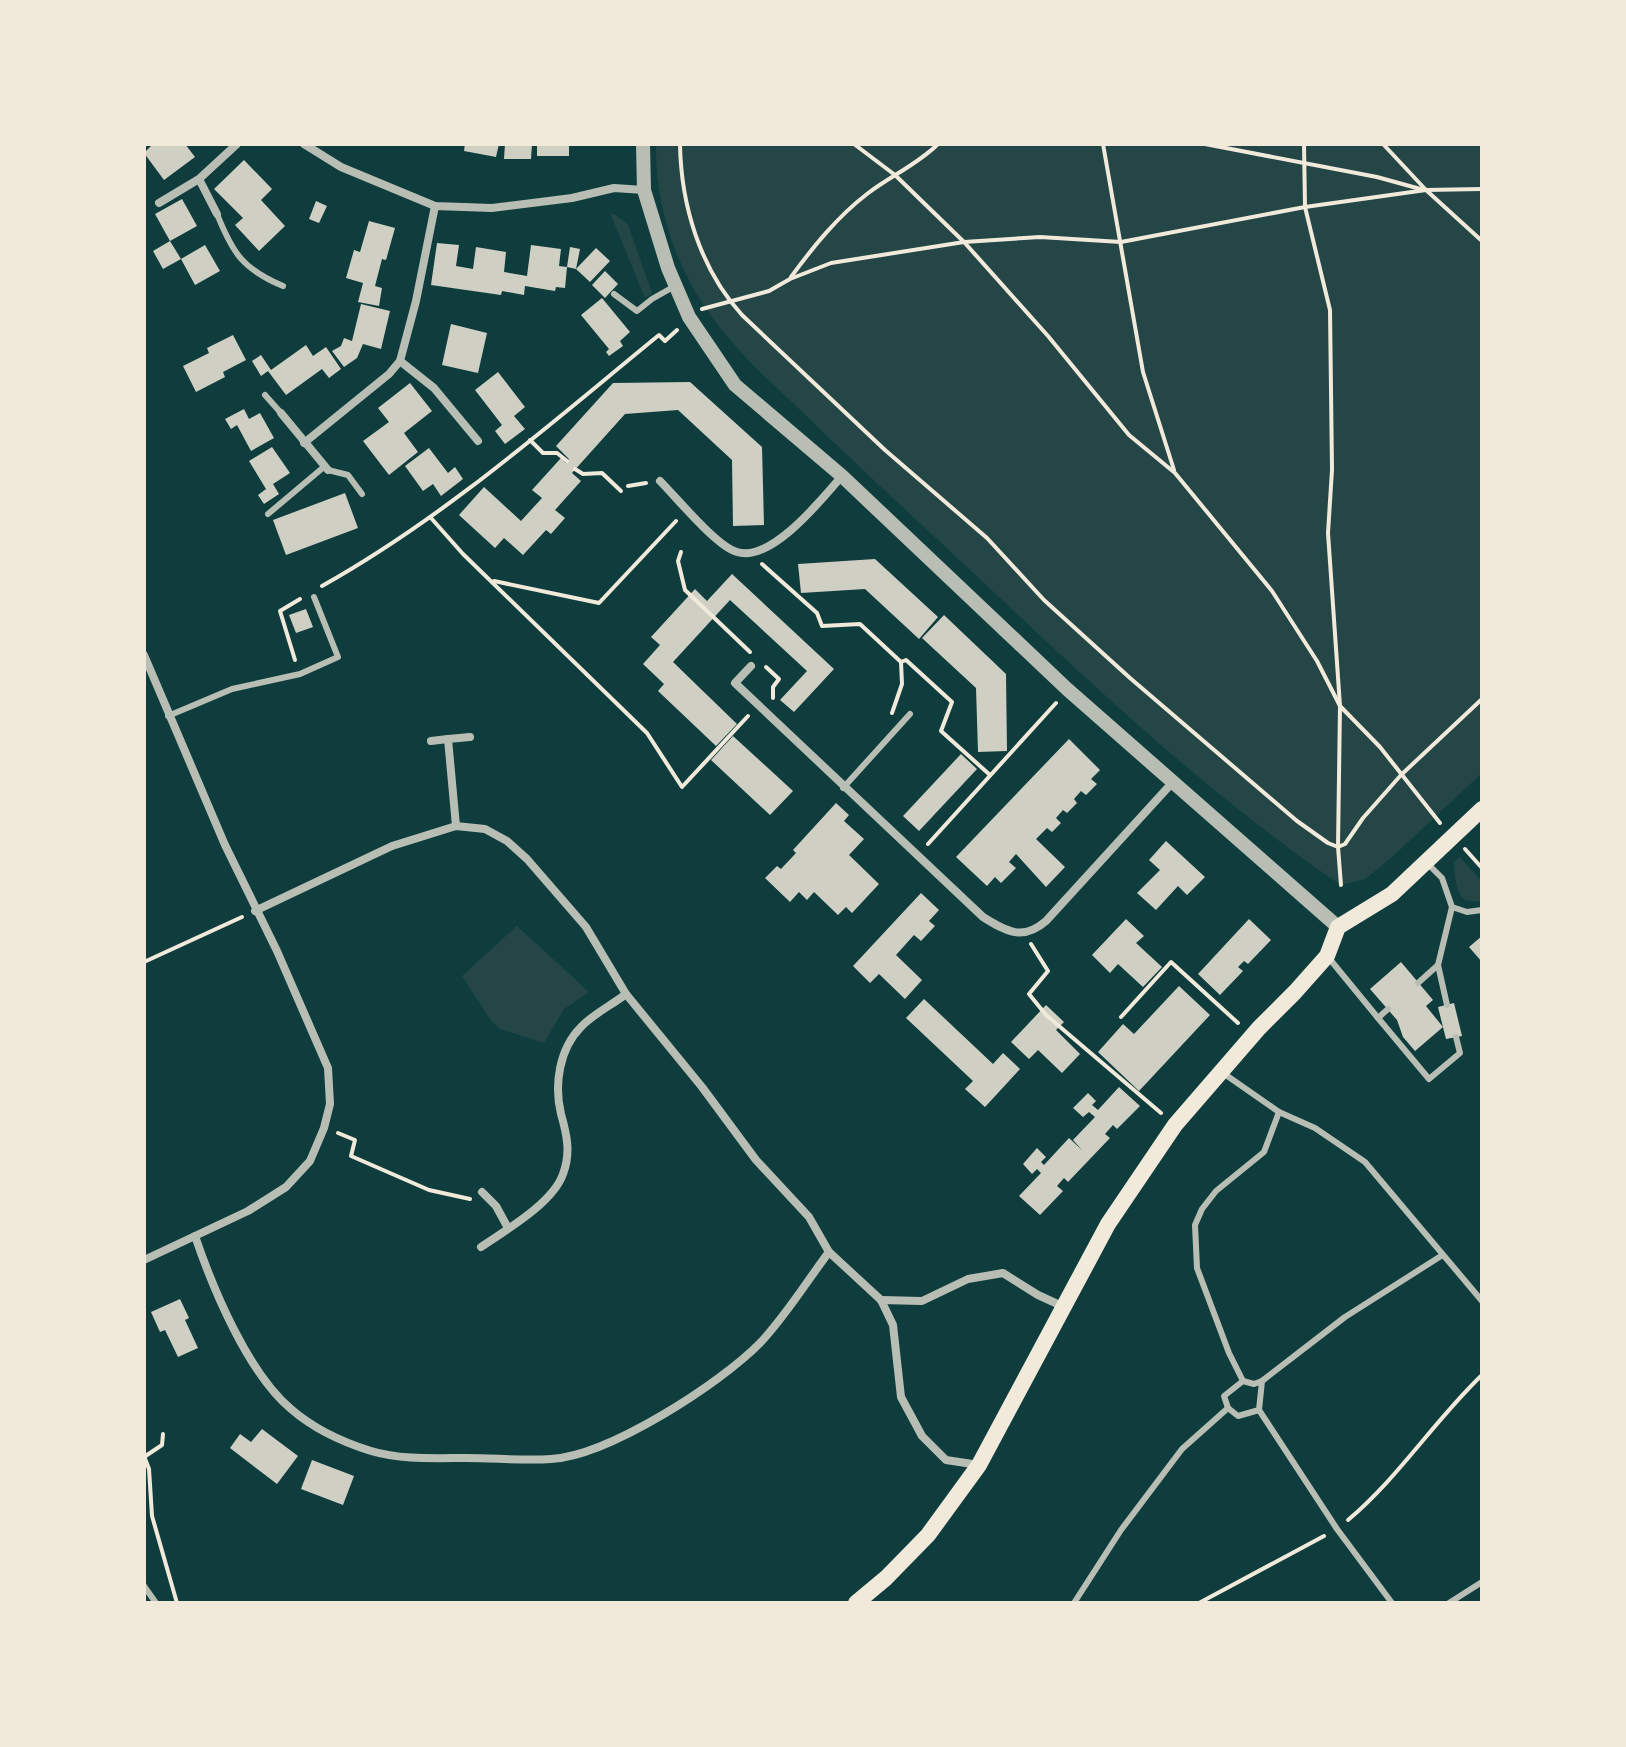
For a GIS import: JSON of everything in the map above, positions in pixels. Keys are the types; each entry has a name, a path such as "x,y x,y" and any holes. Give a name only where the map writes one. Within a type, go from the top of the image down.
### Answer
{"main road":[{"path":"856,1603 886,1578 928,1535 979,1465 1108,1224 1175,1125 1259,1028 1327,956 1338,927 1392,894 1482,809"}],"street":[{"path":"159,203 199,179 237,144"},
{"path":"304,144 341,167 435,206 492,208 561,200 614,188 644,190"},
{"path":"643,144 644,190 675,286 689,317 735,385 842,476 1067,689 1338,927"},
{"path":"199,179 217,214"},
{"path":"304,443 389,374 400,361 435,206"},
{"path":"400,361 434,388 478,441"},
{"path":"281,413 326,468"},
{"path":"660,481 709,532 736,552 754,553 774,545 842,476"},
{"path":"144,656 255,911 277,951 328,1068 330,1104 310,1161 286,1187 248,1211 144,1260"},
{"path":"751,666 735,683 843,788 983,917 997,926 1026,933 1035,931 1172,783"},
{"path":"431,741 470,737"},
{"path":"448,739 456,826"},
{"path":"255,911 392,846 456,826 485,829 507,841 527,859 586,927 626,994 702,1087 756,1160 809,1217 829,1252 881,1300 893,1325 901,1397 922,1436 946,1460 979,1465"},
{"path":"481,1247 542,1202 563,1176 569,1146 558,1101 557,1083 562,1060 580,1027 626,994"},
{"path":"482,1192 496,1206 508,1228"},
{"path":"195,1236 232,1326 262,1377 289,1408 324,1433 356,1446 373,1452 418,1458 553,1459 593,1450 620,1439 714,1380 760,1343 829,1252"},
{"path":"881,1300 922,1301 968,1279 1003,1273 1062,1306"}],"lane":[{"path":"217,214 228,241 246,266 259,276 283,286"},
{"path":"614,294 637,311 675,286"},
{"path":"265,395 281,413"},
{"path":"268,514 326,468 348,475 362,494"},
{"path":"168,716 232,689 300,674 338,657 313,594"},
{"path":"843,788 910,714"},
{"path":"1426,861 1442,878 1452,907 1438,965 1447,1005"},
{"path":"1452,907 1467,912 1482,910"},
{"path":"1327,956 1429,1079 1460,1053 1456,1037"},
{"path":"1418,983 1438,965"},
{"path":"1378,1018 1388,1009"},
{"path":"1223,1073 1279,1112 1315,1128 1365,1162 1482,1301"},
{"path":"1279,1112 1264,1152 1216,1191 1202,1209 1195,1225 1197,1268 1229,1353 1243,1381 1254,1384 1262,1381 1345,1317 1441,1256"},
{"path":"1243,1381 1224,1396 1228,1408 1238,1416 1259,1410"},
{"path":"1262,1381 1259,1410 1337,1529 1392,1603"},
{"path":"1074,1603 1121,1530 1182,1449 1228,1408"},
{"path":"1449,1603 1482,1582"},
{"path":"144,1586 156,1603"}],"path":[{"path":"680,144 687,211 709,265 731,303 885,450 987,538 1044,600 1130,678 1297,821 1328,843 1338,847 1345,844 1363,818 1401,775 1482,699"},
{"path":"854,144 895,175 964,242 1048,336 1129,435 1175,473 1272,591 1317,661 1340,706 1380,747 1435,819 1453,835"},
{"path":"790,279 820,238 866,195 926,156 938,144"},
{"path":"1103,144 1143,372 1175,473"},
{"path":"1205,144 1377,177 1426,190"},
{"path":"1304,144 1307,163 1305,207 1330,310 1332,470 1328,533 1340,706 1338,847 1341,885"},
{"path":"1383,144 1426,190 1482,241"},
{"path":"313,594 431,518 659,335 665,341 689,317 705,307 731,303 769,291 831,263 964,242 1040,237 1121,242 1305,207 1426,190 1482,189"},
{"path":"530,440 543,453 557,453 567,461"},
{"path":"575,469 583,474 602,473 621,491"},
{"path":"492,581 599,603 688,509"},
{"path":"431,518 647,733 682,787 758,705"},
{"path":"681,552 678,561 685,590 779,679 773,687 775,705"},
{"path":"762,564 817,613 822,626 860,624 901,662 902,684 892,711 897,729"},
{"path":"300,674 280,611 301,598"},
{"path":"901,662 906,660 952,702 941,731 990,775"},
{"path":"919,856 1067,689"},
{"path":"144,962 255,911"},
{"path":"1026,933 1048,971 1029,994 1046,1015 1175,1125"},
{"path":"1121,1017 1171,962 1241,1026 1259,1028"},
{"path":"324,1128 355,1140 351,1156 429,1190 469,1199 482,1192"},
{"path":"1199,1603 1337,1529 1375,1497 1450,1406 1482,1375"},
{"path":"163,1434 162,1445 144,1456 149,1469 152,1516 177,1603"}],"shaded area":[{"path":"656,144 1482,144 1482,773 1365,879 1341,885 1285,845 1178,759 1075,668 844,452 735,345 703,304 674,247 662,207"},
{"path":"610,213 628,225 652,293 645,298"},
{"path":"1460,857 1482,882 1482,900 1462,897 1454,862"},
{"path":"517,926 589,992 564,1009 544,1043 500,1029 492,1022 462,976"}],"building":[{"path":"153,144 185,144 195,157 164,180 144,153"},
{"path":"465,144 499,144 496,157 464,151"},
{"path":"505,144 532,144 531,159 504,159"},
{"path":"537,144 569,144 569,156 537,156"},
{"path":"244,160 272,189 261,200 285,226 259,251 235,225 243,218 214,189"},
{"path":"182,199 197,226 170,241 155,214"},
{"path":"316,201 327,206 319,223 309,219"},
{"path":"369,221 395,228 375,286 382,288 379,306 358,302 363,283 346,278 354,250 360,252"},
{"path":"170,241 181,259 163,269 153,251"},
{"path":"437,243 459,245 456,266 473,269 476,247 506,252 504,272 527,276 531,245 561,249 559,266 567,267 565,288 556,287 555,291 525,286 524,295 502,291 501,295 431,285"},
{"path":"205,245 220,271 195,285 181,259"},
{"path":"570,247 580,249 576,269 567,267"},
{"path":"596,248 610,261 590,282 576,269"},
{"path":"605,271 618,284 605,298 592,285"},
{"path":"602,298 630,332 620,341 623,346 609,356 606,352 609,349 581,315"},
{"path":"361,304 390,311 381,349 363,344 357,358 344,367 332,351 341,346 344,338 352,341"},
{"path":"451,324 487,333 478,373 442,365"},
{"path":"233,335 246,360 223,372 225,377 196,392 183,366 209,353 207,348"},
{"path":"306,345 313,356 326,347 341,369 329,378 322,369 286,395 268,371 261,376 252,361 261,355 271,370"},
{"path":"498,372 525,407 514,416 525,429 505,444 495,431 502,425 475,390"},
{"path":"690,382 762,447 764,525 733,526 732,460 678,410 625,414 572,473 581,481 555,510 565,518 551,534 546,530 523,555 504,538 495,548 459,515 484,487 521,521 542,498 532,490 561,458 566,463 569,459 556,446 613,383"},
{"path":"410,383 432,411 404,433 418,452 389,475 363,441 389,422 378,408"},
{"path":"244,409 249,419 260,413 274,438 251,451 237,425 231,429 225,419"},
{"path":"272,447 290,473 273,484 279,494 264,504 258,495 266,489 249,461"},
{"path":"429,448 448,473 455,467 463,479 441,496 433,484 423,491 405,466"},
{"path":"345,493 358,528 286,555 273,520"},
{"path":"875,559 938,617 919,639 865,589 801,593 798,564"},
{"path":"732,574 834,669 794,712 780,700 807,671 730,600 673,662 737,724 716,746 658,691 664,684 643,664 660,645 651,637 695,589 707,601"},
{"path":"306,609 313,627 296,633 289,615"},
{"path":"944,615 1006,674 1007,751 978,752 976,688 922,638"},
{"path":"733,736 793,791 770,815 711,760"},
{"path":"1069,739 1100,770 1091,779 1097,784 1086,795 1081,791 1074,799 1077,803 1067,813 1063,810 1056,818 1061,823 1052,832 1047,828 1036,839 1065,867 1046,887 1016,854 1009,862 1016,868 1001,883 995,877 987,886 956,857"},
{"path":"961,754 977,769 919,831 903,816"},
{"path":"836,803 849,815 844,821 864,839 849,855 879,884 852,913 846,907 838,915 814,892 807,900 799,892 790,902 765,878 777,866 781,869 796,853 793,850"},
{"path":"1166,841 1205,877 1187,895 1178,886 1156,910 1137,893 1160,870 1149,860"},
{"path":"921,893 939,910 929,921 935,926 921,941 914,935 896,955 922,980 905,999 879,974 870,983 853,966"},
{"path":"1126,919 1144,936 1136,943 1162,967 1143,987 1118,964 1110,973 1092,955"},
{"path":"1249,919 1271,940 1248,964 1244,961 1238,967 1243,971 1220,995 1198,974"},
{"path":"1482,936 1482,962 1469,947"},
{"path":"1401,962 1433,1000 1426,1006 1443,1027 1415,1051 1403,1037 1397,1020 1370,989"},
{"path":"1179,986 1210,1015 1139,1091 1098,1052 1123,1024 1134,1034"},
{"path":"924,999 993,1064 1003,1053 1020,1069 985,1107 965,1089 973,1081 906,1018"},
{"path":"1454,1003 1462,1036 1446,1039 1438,1007"},
{"path":"1046,1005 1064,1022 1056,1030 1080,1054 1062,1073 1038,1050 1029,1059 1011,1042"},
{"path":"1119,1087 1140,1106 1117,1129 1113,1125 1105,1134 1110,1138 1068,1182 1064,1178 1057,1186 1063,1191 1040,1215 1019,1196 1041,1173 1037,1169 1032,1174 1023,1164 1037,1148 1046,1157 1041,1162 1044,1165 1069,1138 1082,1150 1073,1140 1095,1117 1089,1112 1083,1117 1073,1108 1088,1093 1096,1101 1092,1105 1098,1110"},
{"path":"180,1299 189,1318 185,1320 198,1348 178,1357 165,1330 160,1332 151,1312"},
{"path":"262,1429 298,1456 277,1484 230,1448 240,1434 251,1442"},
{"path":"312,1460 354,1476 343,1505 301,1489"}]}
